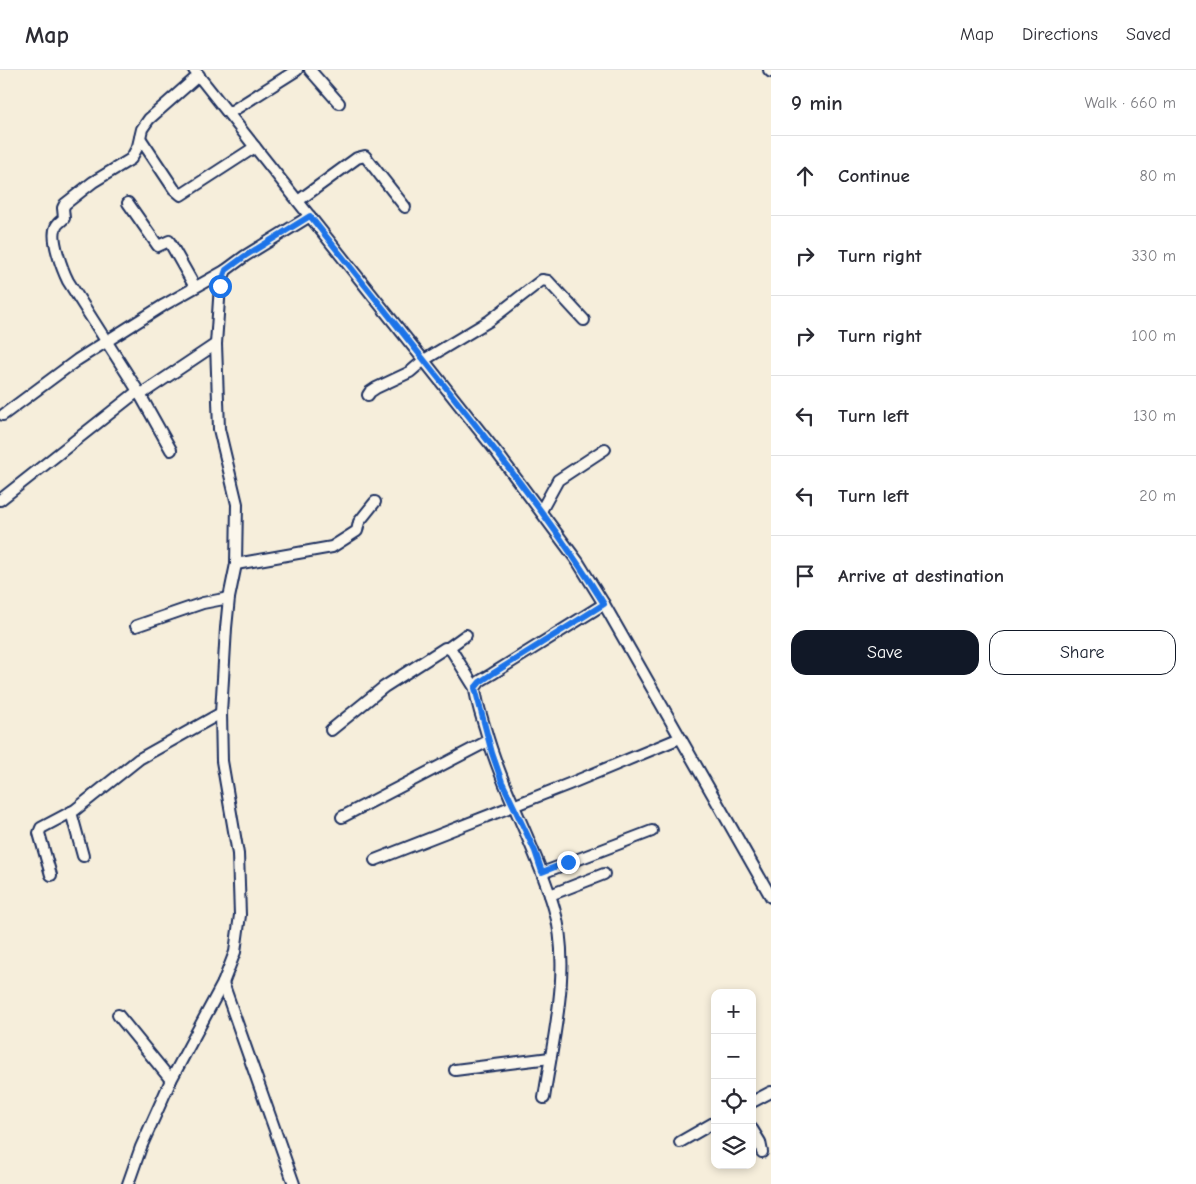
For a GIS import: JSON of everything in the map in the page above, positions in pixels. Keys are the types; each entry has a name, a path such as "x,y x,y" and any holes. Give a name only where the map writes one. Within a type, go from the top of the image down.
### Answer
{"street":[{"path":"229,113 297,70"},
{"path":"310,70 339,103"},
{"path":"171,450 139,393 64,273 58,254 55,228 64,218 63,208 65,204 93,182 131,159 142,129 149,119 196,73 424,360 578,562 604,604 771,897"},
{"path":"140,138 174,189 181,195 256,147"},
{"path":"298,201 357,158 365,156 405,207"},
{"path":"128,203 158,246 169,241 195,287"},
{"path":"3,415 77,360 164,305 226,270 245,256 310,216"},
{"path":"128,1184 141,1147 171,1080 223,983 235,952 240,915 238,854 222,761 220,713 230,598 236,564 237,504 219,429 216,344 220,286 226,270"},
{"path":"368,395 376,388 410,372 424,360 488,321 542,280 548,281 584,320"},
{"path":"0,500 139,393 216,344"},
{"path":"541,511 558,480 605,449"},
{"path":"236,564 332,547 357,531 359,522 376,502"},
{"path":"136,626 203,604 230,598"},
{"path":"475,688 492,674 604,604"},
{"path":"331,730 384,687 466,635"},
{"path":"448,648 475,688 488,741 502,782 535,851 555,909 563,966 544,1098"},
{"path":"51,875 40,838 40,830 71,812 139,759 220,713"},
{"path":"375,860 680,738"},
{"path":"342,817 488,741"},
{"path":"71,812 83,856"},
{"path":"542,872 652,831"},
{"path":"550,895 604,874"},
{"path":"223,983 294,1184"},
{"path":"118,1015 171,1080"},
{"path":"455,1070 550,1058"},
{"path":"756,1100 771,1092"},
{"path":"680,1142 712,1124"},
{"path":"756,1135 762,1152"}],"route":[{"path":"220,286 226,270 245,256 310,216 541,511 578,562 604,604 492,674 477,684 475,688 492,753 502,782 535,851 542,872 568,862"}]}
